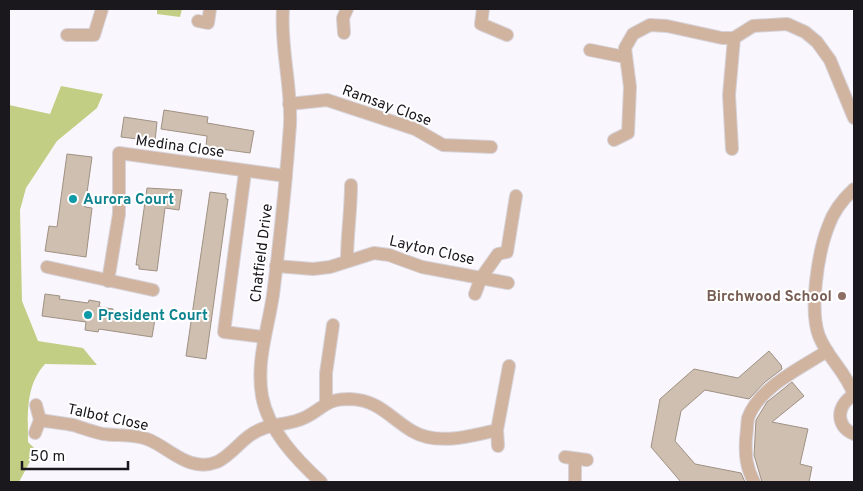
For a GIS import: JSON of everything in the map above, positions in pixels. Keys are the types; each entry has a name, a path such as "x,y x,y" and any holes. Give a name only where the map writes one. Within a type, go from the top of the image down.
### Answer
{"street":[{"path":"67,35 94,35 102,9"},
{"path":"198,21 208,22 210,9"},
{"name":"Chatfield Drive","path":"283,9 281,35 289,104 286,176 276,266 260,359 262,397 273,424 287,446 321,482"},
{"path":"344,34 343,18 347,9"},
{"path":"483,9 481,24 507,35"},
{"path":"614,140 628,132 630,87 624,57 625,48 634,34 650,25 667,26 693,33 734,38 753,26 788,24 805,32 816,42 830,60 854,118"},
{"path":"732,150 729,96 734,38"},
{"path":"590,50 624,57"},
{"name":"Ramsay Close","path":"289,104 327,100 415,129 442,151 491,147"},
{"name":"Medina Close","path":"108,281 118,214 119,153 244,172 286,176"},
{"path":"244,172 224,332 264,337"},
{"path":"347,260 347,226 351,212 351,186"},
{"path":"854,189 839,206 828,226 815,292 815,323 827,351 844,372 854,395 843,404 840,417 846,429 854,434"},
{"name":"Layton Close","path":"475,294 481,278 498,254 507,252 516,196"},
{"name":"Layton Close","path":"276,266 313,269 330,267 347,260 374,253 390,255 422,267 508,283"},
{"path":"47,267 152,290"},
{"path":"333,325 326,373 326,402 350,399 372,404 386,410 412,431 428,437 460,438 497,430"},
{"path":"754,482 747,469 745,448 748,419 759,400 773,388 827,351"},
{"path":"498,446 497,430 509,366"},
{"name":"Talbot Close","path":"40,420 73,425 101,433 148,440 181,460 200,464 216,462 234,450 250,435 273,424 306,418 326,402"},
{"path":"35,433 40,420 36,405"},
{"path":"575,482 576,459"}],"green space":[{"path":"157,9 182,9 180,17 157,14"},
{"path":"61,86 103,94 97,108 57,141 26,188 20,210 22,301 38,341 83,348 97,365 45,364 34,382 29,401 28,442 36,450 19,482 9,482 9,105 50,114"}],"building":[{"path":"164,110 208,117 207,123 254,131 250,153 206,147 207,136 161,129"},
{"path":"124,117 157,122 155,141 121,137"},
{"name":"Aurora Court","path":"67,154 92,157 85,207 92,208 86,257 45,251 49,226 57,227"},
{"path":"147,188 182,190 179,210 165,208 157,271 139,269 139,265 136,265"},
{"path":"210,192 226,194 226,199 228,199 206,359 186,356"},
{"name":"President Court","path":"45,294 60,296 59,299 88,303 89,300 100,302 99,307 113,309 113,311 140,315 141,311 156,313 152,337 99,329 98,332 85,330 86,322 42,316"},
{"path":"769,351 781,365 782,369 765,382 749,399 705,390 681,411 675,441 695,464 741,473 745,482 681,482 651,447 660,399 694,369 738,378"},
{"path":"792,382 804,396 772,422 808,429 800,464 812,467 809,482 762,482 754,455 756,420 767,402"}],"place":[{"name":"Aurora Court","path":"73,199"},
{"name":"Birchwood School","path":"842,296"},
{"name":"President Court","path":"88,315"}]}
